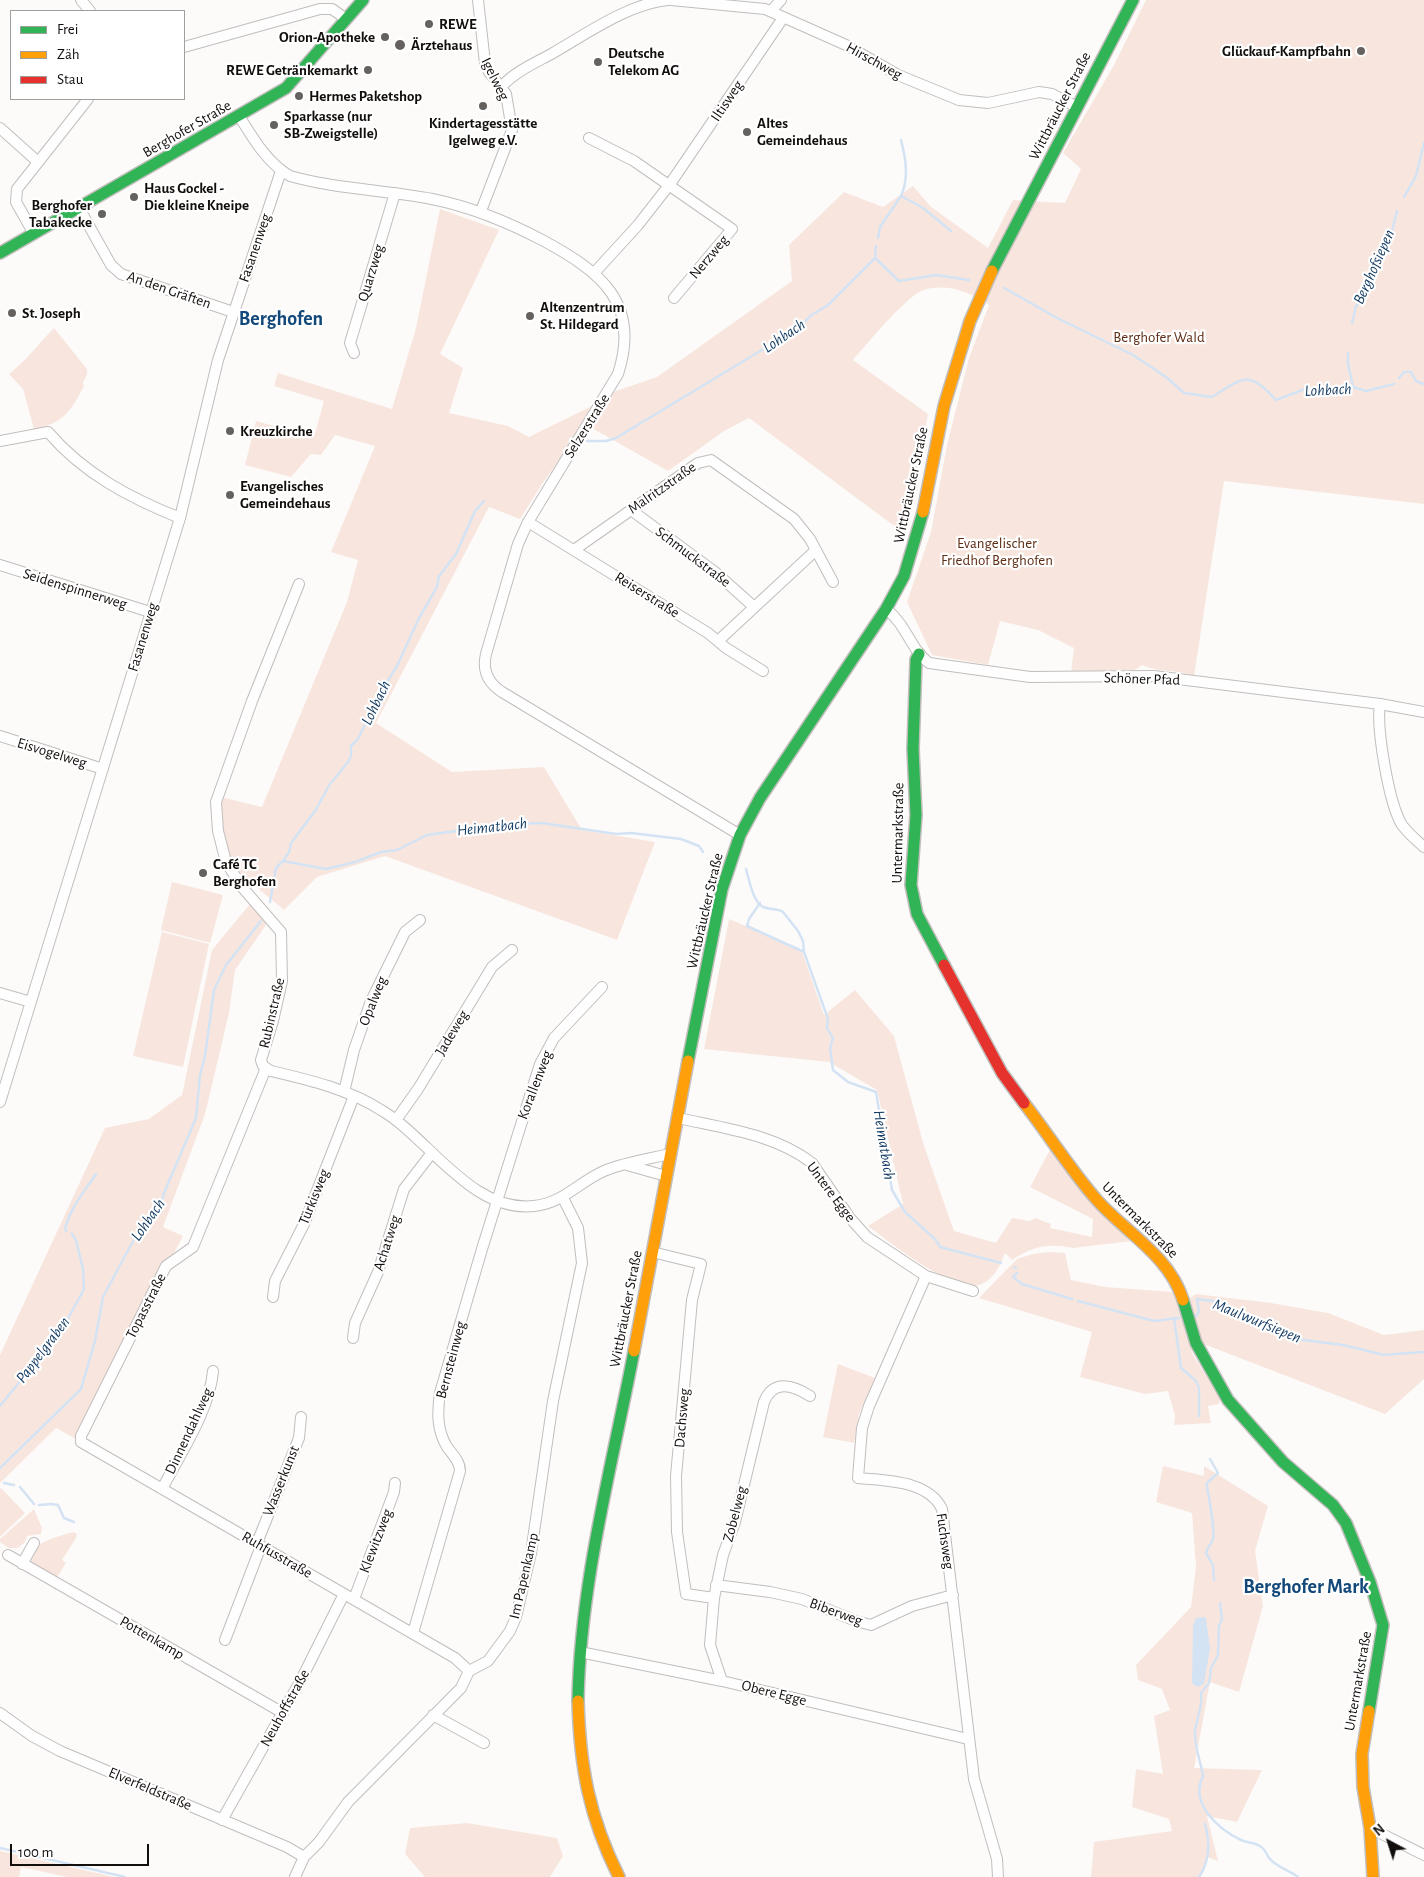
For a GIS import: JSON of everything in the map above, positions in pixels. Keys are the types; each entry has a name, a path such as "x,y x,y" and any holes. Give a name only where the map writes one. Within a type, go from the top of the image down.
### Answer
{"main road":[{"name":"Berghofer Straße","path":"0,253 239,116 290,84 363,0"},
{"name":"Wittbräucker Straße","path":"619,1877 596,1827 583,1777 579,1741 580,1652 586,1605 670,1154 722,889 740,835 767,786 886,609 904,576 919,530 944,406 970,321 997,259 1133,0"},
{"name":"Untermarkstraße","path":"919,654 916,660 913,749 916,830 911,885 917,914 1002,1073 1096,1199 1144,1243 1170,1272 1180,1290 1196,1343 1228,1400 1283,1462 1333,1505 1346,1523 1370,1582 1383,1625 1362,1754 1363,1787 1370,1828 1373,1877"}],"street":[{"path":"81,0 89,10"},
{"name":"Igelweg","path":"478,0 485,63 488,72 502,86 506,94 512,130 481,212"},
{"name":"Hirschweg","path":"502,86 518,72 614,20 648,4 669,0 771,11 866,54 898,75 959,100 978,103 996,102 1039,92 1052,94 1077,107"},
{"path":"771,11 781,0"},
{"path":"185,47 320,8 332,9 346,19"},
{"name":"Iltisweg","path":"595,272 638,225 670,184 784,18"},
{"path":"34,234 16,202 15,195 17,189 87,100"},
{"name":"Selzerstraße","path":"239,116 262,150 281,171 301,179 395,193 481,212 530,232 595,272 611,292 622,317 625,342 622,361 612,386 528,522 518,544 484,662 489,680 502,692 740,835"},
{"path":"0,128 38,162"},
{"path":"589,138 634,161 670,184"},
{"name":"Fasanenweg","path":"0,1102 180,518 209,394 233,312 281,171"},
{"name":"Nerzweg","path":"670,184 732,229 674,298"},
{"name":"Quarzweg","path":"354,353 350,343 395,193"},
{"name":"An den Gräften","path":"79,208 111,265 121,274 233,312"},
{"path":"0,441 48,432 75,459 107,484 143,503 180,518"},
{"name":"Malritzstraße","path":"574,550 698,463 711,460 794,519 806,532 833,582"},
{"name":"Schmuckstraße","path":"631,510 722,577 753,606"},
{"name":"Reiserstraße","path":"528,522 708,632 718,641 763,671"},
{"path":"718,641 753,606 816,550"},
{"name":"Seidenspinnerweg","path":"0,565 150,612"},
{"name":"Rubinstraße","path":"299,584 252,701 216,802 218,831 226,862 242,887 281,932 282,981 273,1021 261,1060 266,1068 344,1092 381,1110 396,1120 431,1154 461,1178 497,1199 524,1206 543,1205 562,1198 599,1174 623,1165 670,1154"},
{"path":"886,609 902,624 919,654"},
{"name":"Schöner Pfad","path":"919,654 929,663 1030,677 1154,676 1380,704 1424,712"},
{"path":"1380,704 1378,716 1384,762 1398,814 1402,825 1424,847"},
{"name":"Eisvogelweg","path":"0,736 103,769"},
{"name":"Opalweg","path":"344,1092 354,1050 371,1001 405,932 420,920"},
{"name":"Jadeweg","path":"396,1120 418,1089 492,967 512,950"},
{"name":"Korallenweg","path":"497,1199 544,1055 561,1030 602,988"},
{"path":"0,993 31,1002"},
{"name":"Topasstraße","path":"81,1442 81,1436 166,1266 193,1247 266,1068"},
{"name":"Türkisweg","path":"273,1297 275,1281 304,1224 354,1096"},
{"name":"Untere Egge","path":"678,1118 761,1138 783,1146 804,1157 812,1163 861,1231 926,1276 973,1291"},
{"name":"Achatweg","path":"353,1338 355,1322 378,1272 404,1189 431,1154"},
{"path":"623,1165 666,1176"},
{"name":"Im Papenkamp","path":"295,1877 304,1857 319,1842 348,1802 461,1688 469,1671 488,1661 510,1631 516,1617 531,1553 554,1394 582,1263 578,1228 562,1198"},
{"name":"Bernsteinweg","path":"413,1633 460,1471 458,1463 440,1430 438,1412 440,1394 497,1199"},
{"name":"Dachsweg","path":"652,1252 701,1264 692,1300 676,1476 676,1517 680,1562 686,1594 714,1598"},
{"name":"Fuchsweg","path":"926,1276 869,1406 862,1428 857,1469 858,1478 900,1483 927,1491 936,1499 942,1509 974,1779 997,1859 998,1877"},
{"name":"Dinnendahlweg","path":"162,1489 200,1415 212,1386 213,1371"},
{"name":"Zobelweg","path":"722,1680 710,1645 716,1585 723,1555 735,1522 746,1470 767,1396 773,1388 786,1386 796,1388 810,1396"},
{"name":"Wasserkunst","path":"225,1640 298,1438 301,1417"},
{"name":"Ruhfusstraße","path":"81,1442 413,1633 455,1658 469,1671"},
{"name":"Klewitzweg","path":"354,1600 394,1492 395,1483"},
{"path":"22,1564 34,1543"},
{"name":"Pottenkamp","path":"8,1555 283,1713"},
{"name":"Biberweg","path":"716,1585 770,1592 802,1599 856,1621 871,1624 912,1606 953,1596"},
{"name":"Neuhoffstraße","path":"222,1820 283,1713 344,1594"},
{"name":"Obere Egge","path":"580,1652 722,1680 968,1739"},
{"name":"Elverfeldstraße","path":"0,1713 32,1736 60,1751 287,1847 304,1857"},
{"path":"433,1715 484,1743"},
{"path":"1370,1828 1424,1855"}],"green space":[{"name":"Berghofer Wald","path":"1146,0 1424,0 1424,504 1224,481 1194,676 1142,665 1135,670 1071,672 1074,648 1038,630 1000,621 988,665 932,655 907,602 931,532 947,445 969,358 989,305 982,300 950,288 924,290 897,310 853,360 928,414 905,534 749,418 724,431 668,471 590,427 610,393 657,377 792,281 789,245 844,192 883,207 913,186 930,206 988,248 1013,200 1065,203 1081,169 1063,153 1114,65"},
{"path":"440,209 499,230 440,354 463,368 449,413 508,426 529,437 600,402 542,484 520,519 489,507 376,723 452,772 544,767 582,830 655,842 617,940 385,856 317,877 284,910 236,870 222,836 221,797 262,807 347,602 358,560 331,552 375,446 335,435 321,455 311,454 291,477 245,465 256,421 314,437 324,401 274,386 278,373 392,409 416,328"},
{"path":"54,328 87,369 87,374 83,383 84,386 65,415 52,424 34,429 23,389 9,374"},
{"path":"172,882 223,895 210,943 161,930"},
{"path":"250,904 268,922 235,970 229,1013 205,1114 163,1227 183,1236 76,1439 56,1428 0,1483 0,1355 105,1128 149,1119 182,1095 212,950"},
{"path":"729,919 801,949 824,1015 855,990 894,1036 924,1146 954,1231 996,1243 1012,1218 1030,1221 1035,1218 1051,1224 1050,1228 1092,1237 1093,1219 1030,1187 1050,1150 1132,1241 1073,1248 1041,1247 1012,1260 1005,1253 992,1277 979,1285 967,1285 937,1274 905,1254 868,1226 903,1204 877,1090 829,1062 704,1049"},
{"path":"162,932 209,944 183,1067 133,1056"},
{"path":"1065,1253 1071,1280 1105,1287 1173,1292 1193,1355 1220,1398 1219,1404 1208,1406 1211,1423 1174,1425 1175,1416 1168,1391 1145,1394 1080,1377 1092,1332 979,1298 1017,1259 1033,1254"},
{"path":"1196,1294 1271,1303 1328,1313 1384,1335 1424,1330 1424,1379 1385,1414 1201,1343 1190,1298"},
{"path":"838,1364 875,1378 859,1414 854,1443 823,1437"},
{"path":"1163,1466 1204,1476 1204,1466 1268,1506 1255,1551 1263,1606 1239,1692 1210,1682 1194,1768 1262,1770 1237,1822 1207,1816 1218,1861 1207,1857 1201,1877 1091,1877 1094,1842 1172,1831 1169,1819 1132,1807 1136,1769 1163,1774 1154,1716 1170,1710 1162,1689 1138,1680 1136,1665 1191,1607 1196,1567 1192,1513 1156,1502"},
{"path":"0,1489 25,1513 0,1537"},
{"path":"34,1509 42,1528 41,1534 27,1536 25,1542 18,1548 9,1548 0,1542 0,1539"},
{"path":"73,1532 77,1534 76,1538 62,1560 66,1563 56,1579 31,1563 35,1549 40,1545 52,1538"},
{"path":"467,1823 557,1838 563,1856 550,1877 425,1877 405,1854 410,1828"},
{"path":"0,1851 115,1877 67,1877 21,1867 19,1877 0,1877"}],"water":[{"path":"1196,1618 1206,1618 1210,1648 1204,1684 1197,1687 1192,1683 1193,1625"}],"waterway":[{"path":"901,140 906,168 904,189 901,196"},
{"name":"Berghofsiepen","path":"1404,197 1416,176 1424,143"},
{"path":"878,238 880,227 901,196 923,208 951,231"},
{"name":"Berghofsiepen","path":"1352,323 1356,306 1363,299 1392,231 1397,211"},
{"path":"875,258 876,246"},
{"name":"Lohbach","path":"587,441 606,441 616,438 800,327 810,316 828,305 875,258 899,281 936,275 969,280"},
{"name":"Lohbach","path":"1004,288 1057,318 1133,355 1166,377 1184,393 1212,397 1231,385 1246,380 1259,384 1276,400 1305,389 1337,390 1353,387 1366,391 1394,384"},
{"name":"Berghofsiepen","path":"1348,353 1348,364 1353,387"},
{"name":"Lohbach","path":"1399,378 1404,372 1411,372 1416,381 1424,384"},
{"name":"Lohbach","path":"270,902 276,868 289,852 291,843 315,811 330,784 348,762 351,756 351,746 358,739 380,693 397,666 419,618 437,587 439,576 456,554 475,511 484,501"},
{"name":"Heimatbach","path":"283,861 326,869 355,862 381,852 397,850 427,835 508,824 542,823 616,834 631,833 681,839 699,846 703,852"},
{"name":"Heimatbach","path":"746,869 752,890 760,904 763,907 783,912 798,931 803,941 804,952 828,1019 827,1028 833,1038 830,1048 833,1070 848,1082 876,1092 892,1190 905,1212 936,1240 940,1247 1001,1263"},
{"path":"760,903 749,919 747,926 804,952"},
{"name":"Lohbach","path":"0,1468 81,1389 95,1341 103,1297 133,1241 160,1208 164,1193 196,1118 200,1075 205,1056 214,990 226,965 261,921"},
{"name":"Pappelgraben","path":"66,1231 65,1228 71,1213 96,1174"},
{"name":"Pappelgraben","path":"0,1406 63,1328 84,1289 83,1269 76,1240 72,1234"},
{"name":"Heimatbach","path":"1017,1273 1013,1277 1022,1284 1072,1299"},
{"name":"Maulwurfsiepen","path":"1196,1316 1199,1312 1197,1299 1221,1302 1296,1339 1343,1345 1384,1355 1424,1352"},
{"name":"Heimatbach","path":"1078,1301 1154,1321 1179,1318"},
{"name":"Heimatbach","path":"1174,1318 1181,1368 1196,1381 1199,1388 1199,1416"},
{"name":"Heimatbach","path":"1210,1459 1218,1473 1207,1483 1213,1522 1213,1539 1206,1553 1213,1565 1214,1580"},
{"path":"4,1483 14,1485"},
{"path":"20,1487 34,1504"},
{"path":"39,1505 58,1505 64,1518 74,1522"},
{"name":"Heimatbach","path":"1220,1603 1222,1619 1219,1626 1218,1655 1211,1668 1209,1683 1201,1693 1201,1707 1195,1731 1203,1776 1200,1796 1208,1814 1223,1829 1241,1840 1260,1846 1272,1861 1298,1877"},
{"path":"1199,1877 1203,1871 1208,1851 1205,1824"},
{"path":"0,1848 125,1877"}],"traffic: fast":[{"path":"0,253 286,88 363,0"},
{"path":"992,271 1133,0"},
{"path":"688,1061 722,889 740,835 760,798 886,609 904,576 923,512"},
{"path":"919,654 916,660 913,749 916,815 911,885 917,914 944,965"},
{"path":"1183,1300 1196,1343 1228,1400 1283,1462 1333,1505 1346,1523 1370,1582 1383,1625 1369,1711"},
{"path":"578,1701 584,1613 598,1525 634,1351"}],"traffic: slow":[{"path":"923,512 944,406 970,321 992,271"},
{"path":"634,1351 688,1061"},
{"path":"1024,1103 1096,1199 1145,1245 1168,1270 1183,1300"},
{"path":"578,1701 581,1748 588,1791 600,1833 619,1877"},
{"path":"1369,1711 1362,1754 1363,1787 1370,1828 1373,1877"}],"traffic: jam":[{"path":"944,965 1002,1073 1024,1103"}],"place":[{"name":"REWE","path":"429,24"},
{"name":"Orion-Apotheke","path":"385,37"},
{"name":"Ärztehaus","path":"400,45"},
{"name":"Glückauf-Kampfbahn","path":"1361,51"},
{"name":"Deutsche Telekom AG","path":"598,62"},
{"name":"REWE Getränkemarkt","path":"368,70"},
{"name":"Hermes Paketshop","path":"299,96"},
{"name":"Kindertagesstätte Igelweg e.V.","path":"483,106"},
{"name":"Sparkasse (nur SB-Zweigstelle)","path":"274,125"},
{"name":"Altes Gemeindehaus","path":"747,132"},
{"name":"Haus Gockel - Die kleine Kneipe","path":"134,197"},
{"name":"Berghofer Tabakecke","path":"102,214"},
{"name":"St. Joseph","path":"12,313"},
{"name":"Altenzentrum St. Hildegard","path":"530,316"},
{"name":"Kreuzkirche","path":"230,431"},
{"name":"Evangelisches Gemeindehaus","path":"230,495"},
{"name":"Café TC Berghofen","path":"203,873"}],"district":[{"name":"Berghofen","path":"281,319"},
{"name":"Berghofer Mark","path":"1306,1587"}],"park label":[{"name":"Evangelischer Friedhof Berghofen","path":"997,552"}]}
